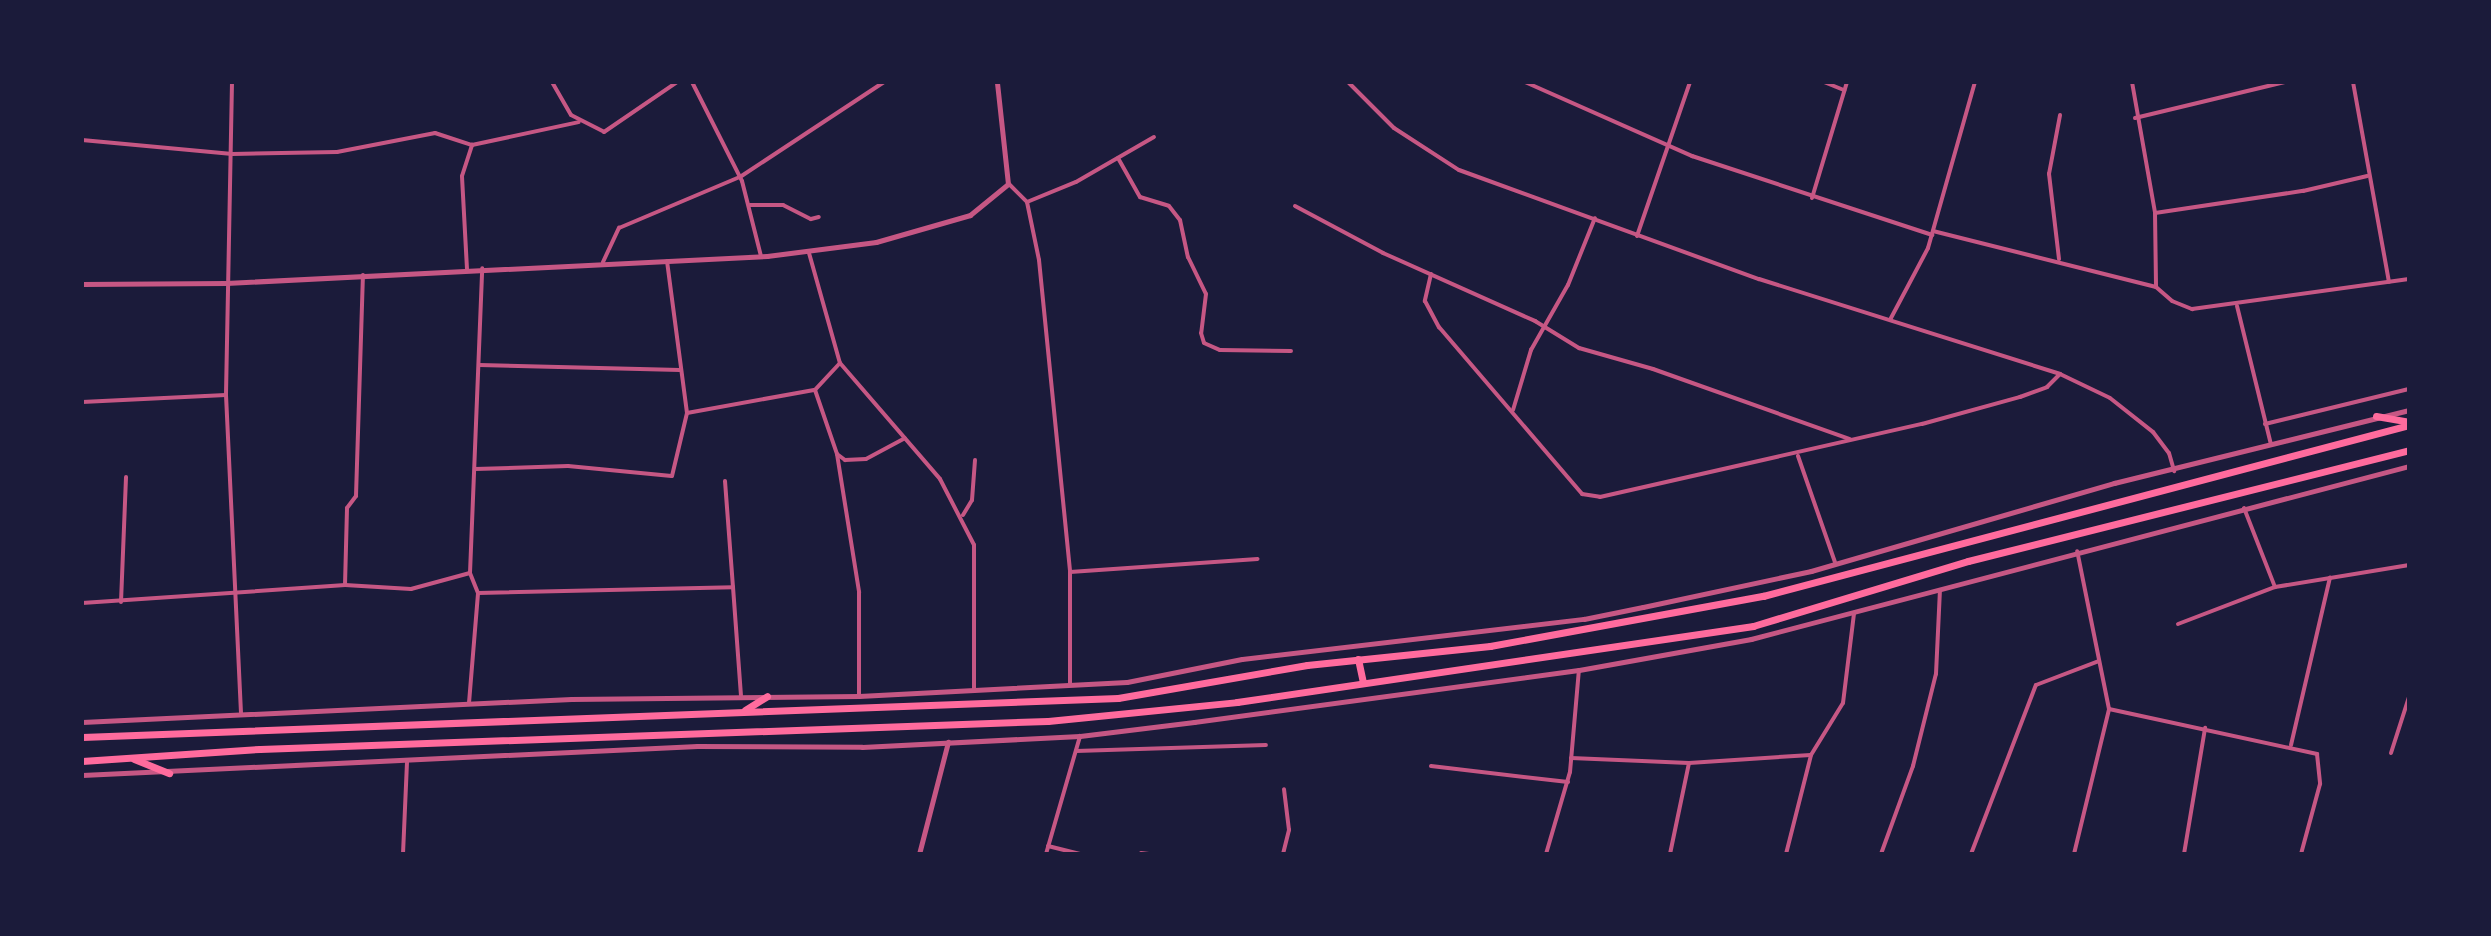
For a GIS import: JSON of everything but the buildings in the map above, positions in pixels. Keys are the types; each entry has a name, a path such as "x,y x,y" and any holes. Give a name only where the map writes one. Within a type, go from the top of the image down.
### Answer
{"main road":[{"path":"2376,416 2409,424"},
{"path":"82,737 1077,701 1358,659 1490,646 1763,596 2409,424"},
{"path":"82,761 1089,718 1662,643 1753,626 1968,561 2409,450"},
{"path":"1358,659 1363,682"},
{"path":"744,711 767,696"},
{"path":"132,758 169,773"}],"street":[{"path":"232,82 226,395 241,713"},
{"path":"552,82 579,122 596,131 612,129 677,82"},
{"path":"692,82 740,177 750,205 761,256"},
{"path":"603,262 619,228 740,177 884,82"},
{"path":"997,82 1008,184 1027,202 1049,347 1050,412 1070,572 1070,687"},
{"path":"1348,82 1423,150 1459,170 1637,236 2060,374 2110,398 2153,432 2169,453 2174,471"},
{"path":"1525,82 1667,147 1812,198 1933,233 2059,259 2156,287 2172,301 2192,309 2237,306 2305,290 2409,279"},
{"path":"1637,236 1690,82"},
{"path":"1824,82 1844,90"},
{"path":"1812,198 1847,82"},
{"path":"1891,318 1933,233 1975,82"},
{"path":"2132,82 2135,118 2155,213 2156,287"},
{"path":"2135,118 2285,82"},
{"path":"2353,82 2367,176 2389,282"},
{"path":"2059,259 2049,174 2060,115"},
{"path":"82,140 232,154 337,152 435,133 472,145 579,122"},
{"path":"1027,202 1154,137"},
{"path":"467,269 462,176 472,145"},
{"path":"1118,158 1140,197 1169,206 1180,220 1188,257 1206,294 1204,343 1220,350 1291,351"},
{"path":"2155,213 2303,191 2367,176"},
{"path":"82,284 226,283 809,253 876,242 970,215 1008,184"},
{"path":"750,205 783,205 811,219 819,217"},
{"path":"1295,206 1545,328 1579,348 1653,369 1852,440"},
{"path":"1513,410 1531,350 1545,328 1595,218"},
{"path":"809,253 840,363 905,438 963,515 978,568 974,691"},
{"path":"475,469 568,466 669,477 684,441 687,413 666,259"},
{"path":"469,703 478,593 470,573 482,268"},
{"path":"1431,274 1424,294 1434,319 1582,494 1591,495 1798,456 2020,397 2047,387 2060,374"},
{"path":"345,585 347,508 356,496 363,275"},
{"path":"2237,306 2271,444"},
{"path":"687,413 815,390 840,363"},
{"path":"479,365 680,370"},
{"path":"2265,424 2409,389"},
{"path":"815,390 837,454 859,592 859,696"},
{"path":"82,402 226,395"},
{"path":"82,722 469,703 859,696 1127,682 1242,659 1584,619 1835,562 2376,416 2409,410"},
{"path":"837,454 845,460 866,459 905,438"},
{"path":"1798,456 1835,562"},
{"path":"963,515 972,500 975,460"},
{"path":"82,775 697,746 948,742 1080,736 1579,670 1751,639 2243,507 2409,466"},
{"path":"121,602 126,477"},
{"path":"725,481 741,696"},
{"path":"2243,507 2275,587"},
{"path":"2074,854 2109,709 2077,551"},
{"path":"1070,572 1258,559"},
{"path":"2178,624 2275,587 2409,565"},
{"path":"82,603 345,585 411,589 470,573"},
{"path":"2291,745 2330,577"},
{"path":"478,593 733,587"},
{"path":"1881,854 1913,766 1936,674 1942,629 1940,589"},
{"path":"1786,854 1811,755 1843,703 1854,613"},
{"path":"1971,854 2036,685 2101,661"},
{"path":"1546,854 1568,782 1579,670"},
{"path":"2391,753 2409,697"},
{"path":"2109,709 2311,750 2321,761 2317,801 2301,854"},
{"path":"2184,854 2205,728"},
{"path":"1046,854 1080,736"},
{"path":"919,854 948,742"},
{"path":"1076,751 1266,745"},
{"path":"1571,758 1689,763 1811,755"},
{"path":"403,854 407,761"},
{"path":"1670,854 1689,763"},
{"path":"1431,766 1568,782"},
{"path":"1283,854 1289,830 1284,789"},
{"path":"1048,846 1081,854"},
{"path":"1141,853 1149,854"}]}
